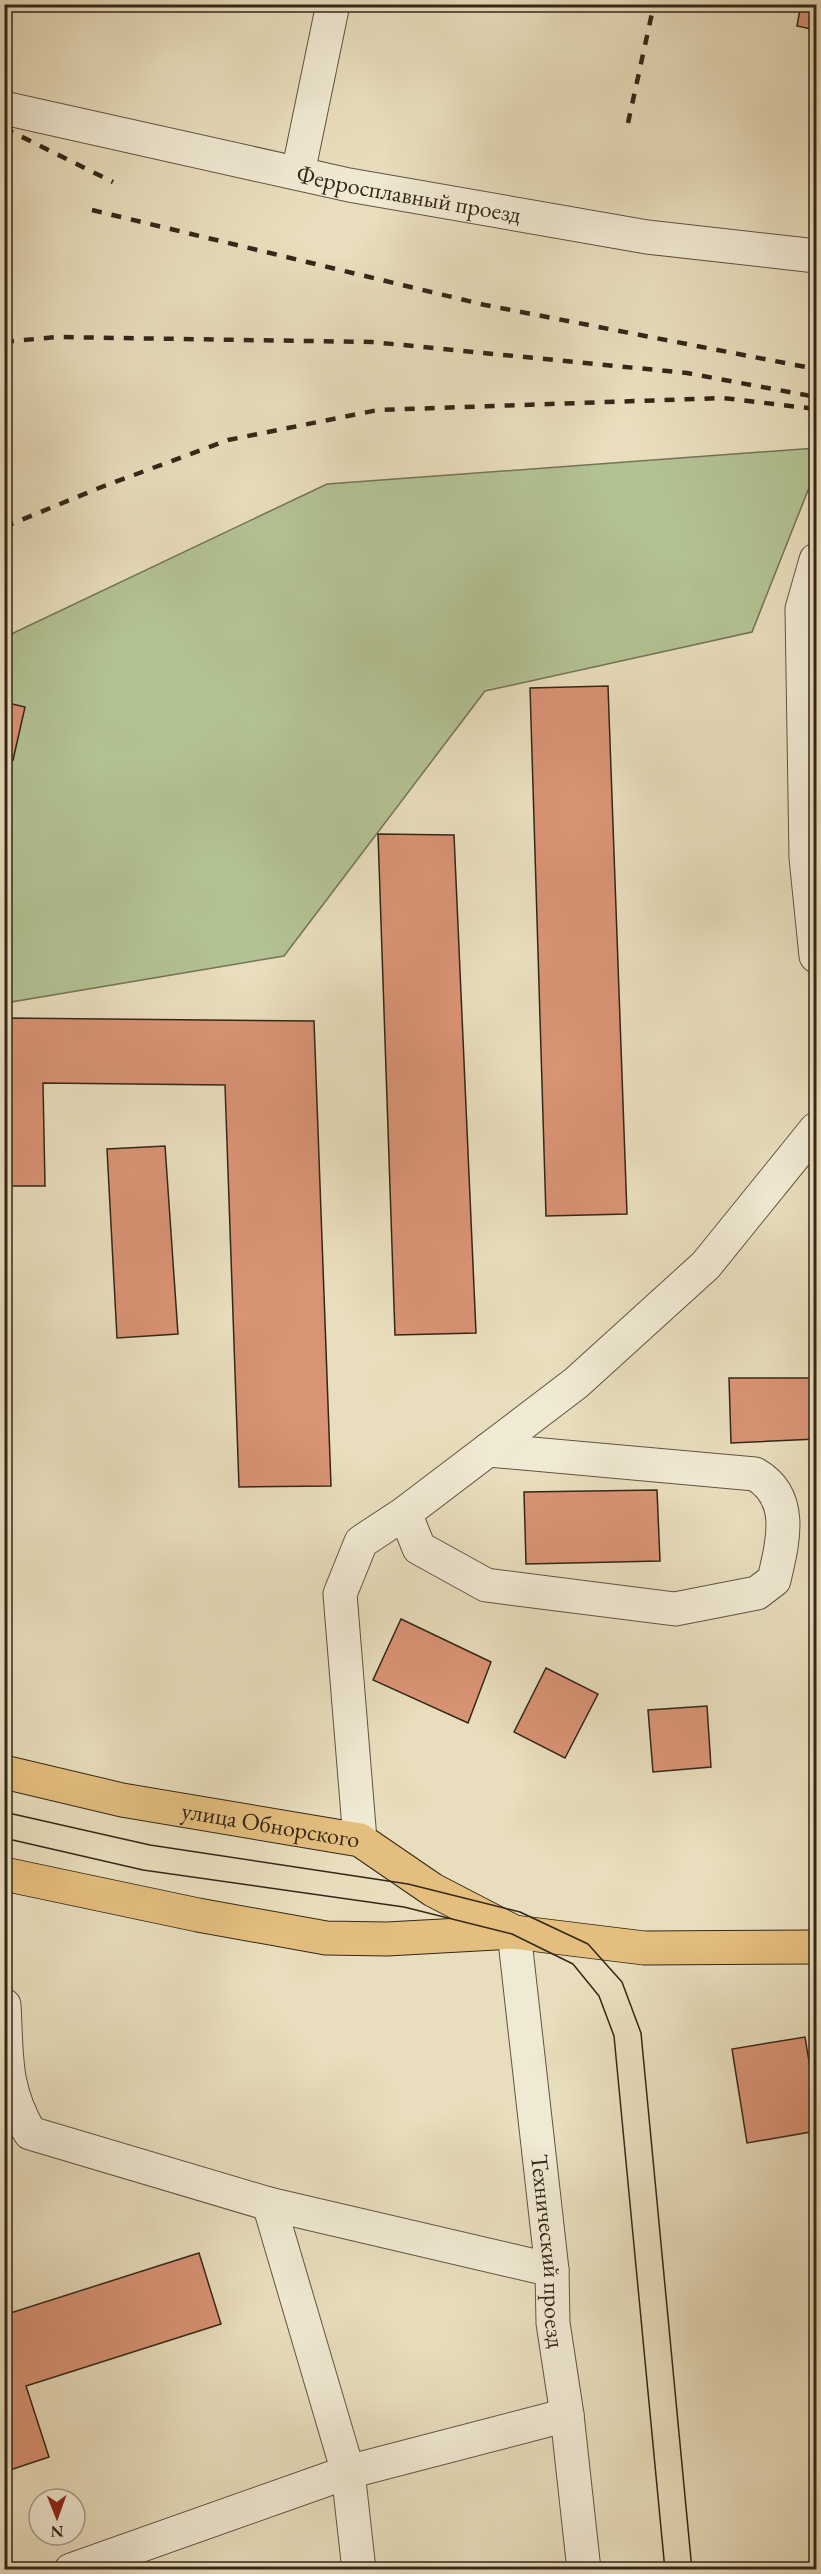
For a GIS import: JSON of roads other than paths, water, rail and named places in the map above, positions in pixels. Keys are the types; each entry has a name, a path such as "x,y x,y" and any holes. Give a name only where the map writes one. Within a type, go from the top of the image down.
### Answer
{"main road":[{"name":"улица Обнорского","path":"4,1772 122,1800 360,1840 434,1890 514,1932"},
{"name":"улица Обнорского","path":"4,1874 198,1915 326,1938 387,1940 514,1932 644,1948 816,1947"}],"street":[{"path":"298,173 333,4"},
{"name":"Ферросплавный проезд","path":"4,108 361,187 647,237 816,256"},
{"path":"816,560 802,609 806,858 816,956"},
{"path":"360,1840 340,1594 361,1542 405,1513 576,1383 706,1265 816,1129"},
{"path":"405,1513 419,1548 486,1585 675,1609 757,1593 774,1580 782,1547 782,1504 769,1482 754,1474 488,1450"},
{"name":"Технический проезд","path":"514,1932 552,2270 553,2323 567,2415 584,2570"},
{"path":"4,2005 8,2080 16,2110 30,2133 269,2204 552,2270"},
{"path":"269,2204 348,2472 359,2570"},
{"path":"71,2570 348,2472 567,2415"}],"tram line":[{"path":"4,1812 150,1845 408,1884 520,1912 588,1944 622,1982 641,2033 692,2570"},
{"path":"4,1838 143,1870 404,1907 512,1934 573,1964 599,1996 614,2036 665,2570"}],"railway":[{"path":"628,123 654,4"},
{"path":"4,128 113,182"},
{"path":"92,210 485,305 816,369"},
{"path":"4,342 56,337 372,342 687,373 816,397"},
{"path":"4,527 99,488 228,440 378,410 723,398 816,409"}]}
